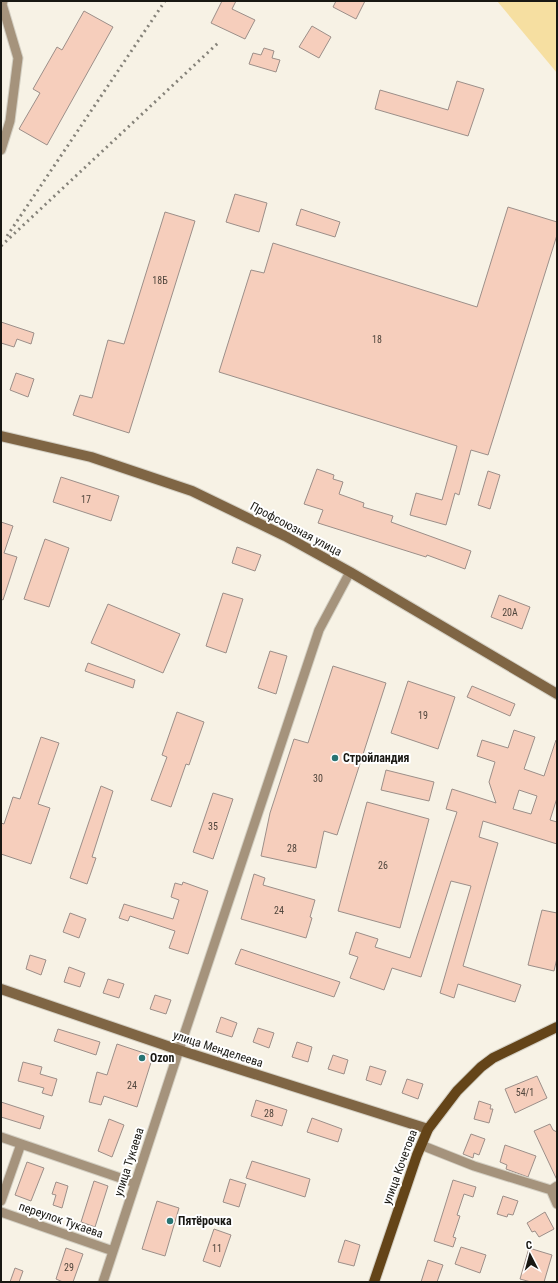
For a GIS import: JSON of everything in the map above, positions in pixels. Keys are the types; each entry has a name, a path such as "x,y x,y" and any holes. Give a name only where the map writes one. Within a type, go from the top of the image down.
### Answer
{"main road":[{"name":"Профсоюзная улица","path":"1,436 91,457 192,491 285,536 350,572 557,694"},
{"name":"улица Менделеева","path":"1,989 179,1050 428,1129"},
{"name":"улица Кочетова","path":"374,1282 421,1145 428,1129 457,1091 481,1067 493,1058 557,1027"}],"street":[{"path":"1,150 10,122 18,58 2,4 3,1"},
{"name":"улица Тукаева","path":"103,1282 319,630 350,572"},
{"path":"1,1137 135,1183"},
{"path":"1,1201 21,1144"},
{"path":"421,1145 474,1166 554,1188 557,1204"},
{"name":"переулок Тукаева","path":"1,1212 113,1251"}],"shaded area":[{"path":"497,1 557,1 557,73"}],"building":[{"path":"222,1 236,1 232,9 255,20 245,39 211,23"},
{"path":"336,1 365,1 356,19 333,7"},
{"path":"84,11 113,27 47,145 19,129 40,93 33,89 57,47 62,50"},
{"path":"312,26 331,37 319,58 299,47"},
{"path":"264,48 274,51 272,58 280,60 276,72 249,64 253,53 261,55"},
{"path":"457,81 484,89 468,136 375,109 380,90 448,110"},
{"path":"235,194 267,203 259,232 226,222"},
{"path":"508,207 557,222 557,235 488,455 471,450 459,495 455,493 446,525 410,515 416,493 442,500 457,446 219,372 251,270 264,273 273,243 477,307"},
{"path":"301,209 340,222 335,237 296,225"},
{"path":"165,212 195,221 129,433 73,415 80,395 92,398 108,340 124,344"},
{"path":"1,322 34,333 31,344 17,339 14,347 1,343"},
{"path":"16,373 34,379 28,397 10,390"},
{"path":"317,469 334,475 333,479 343,482 339,494 364,503 363,507 393,516 391,522 471,551 465,569 427,555 426,557 318,523 323,510 304,504"},
{"path":"488,471 500,475 490,509 478,505"},
{"path":"61,477 119,496 111,521 53,502"},
{"path":"1,522 13,526 4,553 17,557 3,600 1,599"},
{"path":"45,539 69,548 49,607 24,599"},
{"path":"237,547 261,555 255,571 232,563"},
{"path":"223,593 243,599 226,653 206,646"},
{"path":"499,595 530,607 522,629 491,617"},
{"path":"108,604 180,634 163,673 91,643"},
{"path":"270,651 287,656 276,694 258,688"},
{"path":"88,663 135,680 133,688 85,671"},
{"path":"333,666 386,683 337,835 324,831 316,868 261,856 270,813 294,739 308,743"},
{"path":"408,681 455,697 438,749 391,733"},
{"path":"472,686 515,704 510,716 467,697"},
{"path":"177,712 204,722 189,765 186,764 171,807 151,800 167,757 162,755"},
{"path":"514,730 535,737 524,769 544,776 556,740 557,741 557,798 550,820 557,822 557,844 483,821 479,837 498,843 463,966 521,985 515,1002 458,984 454,998 440,993 471,886 451,881 421,977 392,968 384,990 350,978 358,957 349,954 356,932 378,939 375,947 410,958 457,812 446,809 452,789 496,803 489,782 495,762 477,756 482,740 508,748","holes":["519,790 537,796 531,814 513,809"]},
{"path":"41,737 59,743 38,804 50,808 31,864 1,854 1,823 4,824 13,797 20,799"},
{"path":"386,770 434,782 429,801 381,790"},
{"path":"101,786 113,791 92,857 96,858 87,884 70,878"},
{"path":"213,793 233,799 213,859 193,852"},
{"path":"367,802 429,819 400,928 338,911"},
{"path":"254,874 265,878 263,885 315,900 310,917 312,918 306,938 241,919"},
{"path":"183,882 208,891 188,954 169,948 175,931 130,916 128,921 119,918 124,904 173,919 179,900 171,897 175,883 182,885"},
{"path":"542,910 557,913 557,958 554,971 528,965"},
{"path":"70,913 86,919 79,938 63,932"},
{"path":"241,949 340,982 334,997 235,964"},
{"path":"30,955 46,960 41,975 26,969"},
{"path":"69,967 85,973 80,987 64,982"},
{"path":"108,979 124,984 119,998 103,993"},
{"path":"155,995 171,1000 166,1014 150,1009"},
{"path":"221,1017 237,1023 232,1037 216,1032"},
{"path":"258,1028 274,1033 269,1048 253,1042"},
{"path":"58,1029 100,1042 96,1055 54,1041"},
{"path":"297,1042 312,1047 308,1062 292,1057"},
{"path":"117,1044 153,1056 137,1107 104,1096 101,1105 89,1102 97,1072 107,1075"},
{"path":"333,1055 348,1060 344,1074 328,1069"},
{"path":"23,1062 42,1067 40,1074 57,1079 52,1096 42,1093 44,1088 18,1081"},
{"path":"370,1066 386,1071 381,1085 366,1080"},
{"path":"537,1076 547,1098 515,1113 505,1089"},
{"path":"407,1079 423,1084 418,1099 402,1093"},
{"path":"256,1100 287,1110 282,1126 251,1116"},
{"path":"479,1101 491,1105 490,1109 493,1109 489,1123 474,1119"},
{"path":"1,1102 44,1116 40,1129 1,1117"},
{"path":"312,1118 342,1129 338,1142 307,1132"},
{"path":"109,1119 124,1125 112,1157 98,1151"},
{"path":"550,1124 553,1130 557,1132 557,1180 534,1131"},
{"path":"471,1134 485,1139 479,1155 474,1153 473,1158 463,1154"},
{"path":"505,1145 536,1156 528,1177 506,1169 507,1165 500,1162"},
{"path":"252,1161 310,1179 305,1197 246,1178"},
{"path":"27,1162 44,1168 31,1201 15,1195"},
{"path":"230,1179 246,1184 239,1207 223,1202"},
{"path":"453,1180 476,1187 473,1197 464,1194 457,1215 460,1216 453,1237 456,1238 453,1247 434,1241"},
{"path":"94,1181 108,1186 95,1227 81,1222"},
{"path":"56,1182 68,1186 62,1208 53,1205 56,1195 52,1194"},
{"path":"503,1196 518,1201 513,1215 508,1214 507,1217 497,1214"},
{"path":"157,1201 179,1208 165,1256 142,1249"},
{"path":"545,1212 554,1229 539,1237 535,1231 532,1232 527,1223"},
{"path":"214,1229 231,1235 220,1267 203,1261"},
{"path":"345,1240 360,1245 354,1266 338,1262"},
{"path":"461,1247 486,1255 480,1273 455,1264"},
{"path":"66,1248 83,1254 73,1282 63,1282 56,1279"},
{"path":"529,1248 552,1255 544,1282 531,1282 520,1279"},
{"path":"428,1260 443,1265 437,1282 421,1282"},
{"path":"15,1268 23,1271 19,1282 10,1282"}],"railway":[{"path":"7,236 165,1"},
{"path":"1,246 218,43"}],"place":[{"name":"Стройландия","path":"335,758"},
{"name":"Ozon","path":"142,1058"},
{"name":"Пятёрочка","path":"170,1221"}]}
